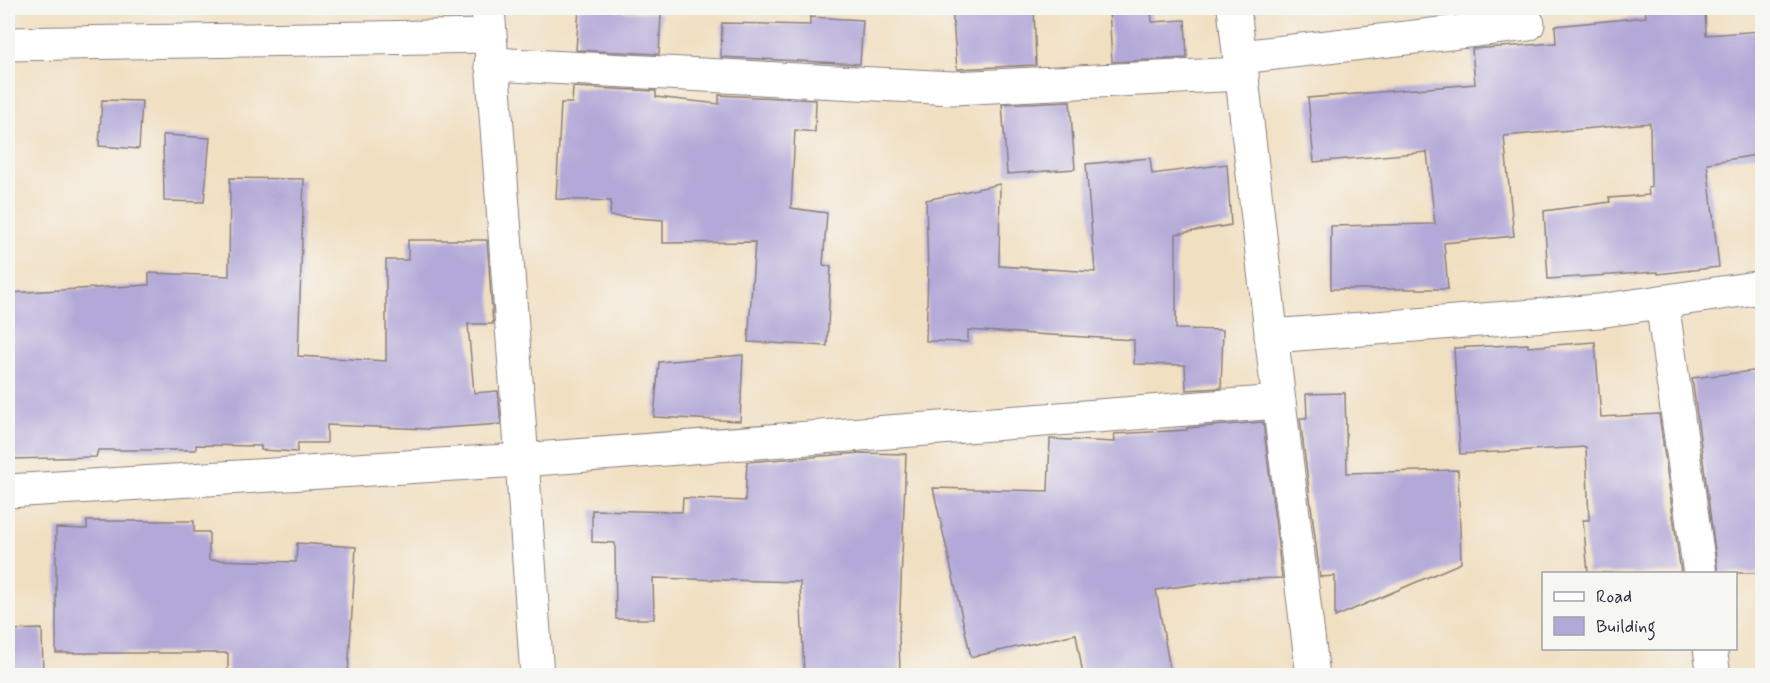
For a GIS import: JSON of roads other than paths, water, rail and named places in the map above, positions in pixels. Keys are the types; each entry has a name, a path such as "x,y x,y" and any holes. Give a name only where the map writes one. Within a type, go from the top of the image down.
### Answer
{"street":[{"path":"1234,8 1313,675"},
{"path":"8,44 490,36 953,88 1241,66 1528,24"},
{"path":"490,36 537,675"},
{"path":"1272,336 1599,311 1762,287"},
{"path":"1662,302 1700,572"},
{"path":"8,491 522,460 1279,402"},
{"path":"1710,650 1714,675"}]}
